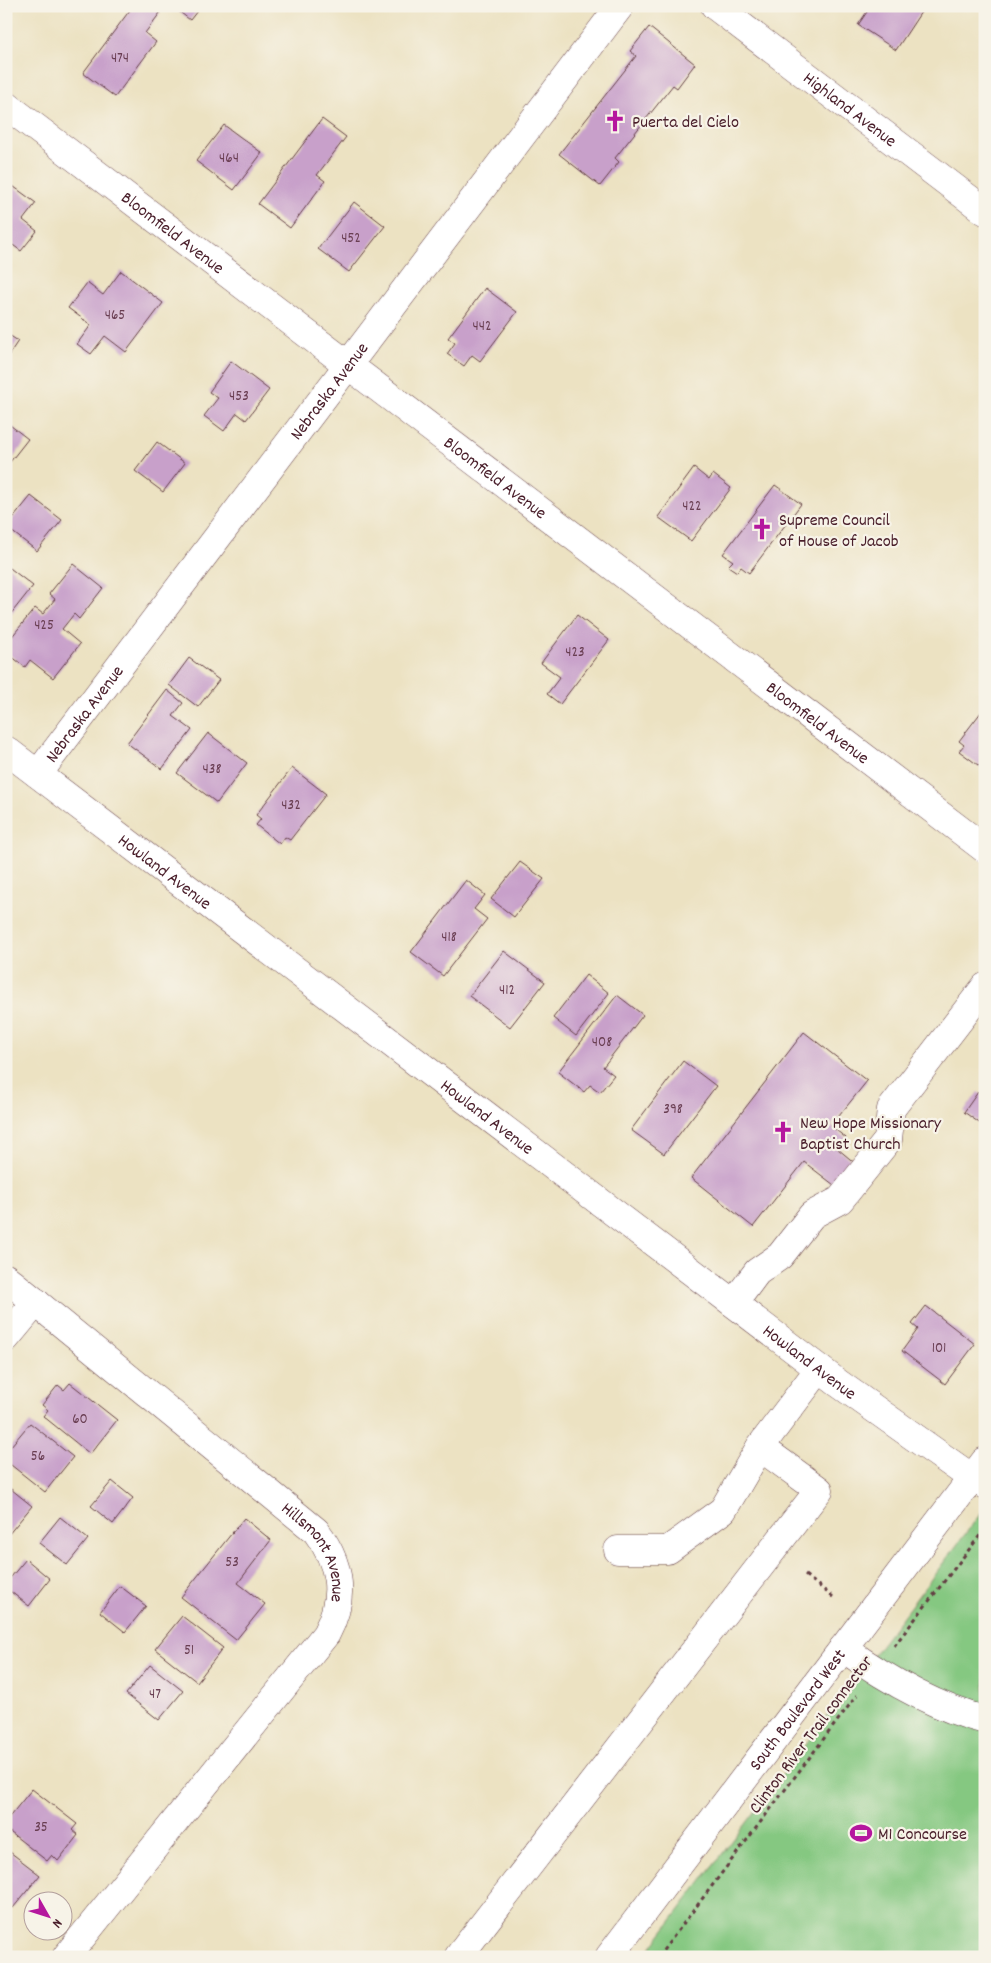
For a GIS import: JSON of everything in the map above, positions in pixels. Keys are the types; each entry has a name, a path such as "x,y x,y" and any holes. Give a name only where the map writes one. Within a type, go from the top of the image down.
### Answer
{"street":[{"name":"Nebraska Avenue","path":"38,774 620,6"},
{"name":"Highland Avenue","path":"715,6 985,211"},
{"name":"Bloomfield Avenue","path":"6,105 985,849"},
{"name":"Howland Avenue","path":"6,750 819,1369 980,1475"},
{"path":"734,1304 758,1272 780,1256 812,1215 840,1200 888,1140 892,1109 985,987"},
{"name":"Hillsmont Avenue","path":"6,1278 316,1531 333,1557 339,1584 336,1610 326,1634 66,1957"},
{"path":"6,1338 36,1302"},
{"path":"618,1550 668,1550 723,1510 760,1447 819,1369"},
{"path":"458,1957 819,1490 760,1447"},
{"name":"South Boulevard West","path":"609,1957 843,1648 980,1475"},
{"path":"843,1648 875,1671 902,1687 962,1714 985,1720"}],"path":[{"name":"Clinton River Trail connector","path":"658,1957 985,1529"},
{"path":"805,1576 833,1597"}],"green space":[{"name":"M1 Concourse","path":"985,1508 985,1957 644,1957"}],"building":[{"path":"133,6 150,6 160,13 145,33 156,42 115,97 83,73"},
{"path":"172,6 201,6 190,20"},
{"path":"871,6 925,6 896,50 858,25"},
{"name":"Puerta del Cielo","path":"649,27 695,64 677,88 673,85 615,158 619,162 600,186 559,154 636,56 630,51"},
{"path":"322,119 346,137 317,175 325,181 290,228 258,204"},
{"path":"224,125 262,153 234,190 196,161"},
{"path":"6,181 36,203 23,220 37,231 21,251 6,240"},
{"path":"354,202 385,226 349,272 318,249"},
{"path":"121,271 163,303 126,352 105,336 91,354 77,344 91,325 68,308 87,283 103,295"},
{"path":"485,288 517,312 480,361 472,355 464,366 447,354 455,343 448,338"},
{"path":"6,333 18,341 6,359"},
{"path":"231,361 269,390 246,420 237,413 224,431 204,416 218,398 209,392"},
{"path":"6,422 28,439 6,467"},
{"path":"157,442 185,463 163,492 135,471"},
{"path":"694,468 709,480 713,474 731,488 691,541 658,517"},
{"name":"Supreme Council of House of Jacob","path":"775,485 801,504 749,573 741,567 737,572 728,566 733,561 723,554"},
{"path":"31,496 62,520 37,551 6,527"},
{"path":"73,564 103,588 79,619 74,614 62,629 80,644 53,678 30,660 25,667 6,652 6,644 35,608 43,614 55,599 49,594"},
{"path":"6,565 33,586 6,620"},
{"path":"577,615 609,640 560,704 547,694 560,677 541,663"},
{"path":"189,658 219,680 198,707 169,685"},
{"path":"167,690 183,703 173,716 192,730 162,769 127,743"},
{"path":"985,707 985,764 982,768 959,751 964,745 959,741"},
{"path":"208,733 247,763 217,803 177,773"},
{"path":"292,768 326,794 290,840 285,837 280,844 256,825 261,819 256,815"},
{"path":"520,862 544,879 514,917 491,899"},
{"path":"466,880 485,895 474,909 487,919 443,976 411,952"},
{"path":"504,951 545,982 510,1027 469,996"},
{"path":"586,975 609,993 576,1036 553,1018"},
{"path":"617,995 643,1015 603,1067 614,1075 600,1092 590,1085 584,1092 558,1072"},
{"name":"New Hope Missionary Baptist Church","path":"804,1032 867,1081 831,1126 846,1138 838,1149 856,1164 838,1188 804,1162 753,1227 691,1178"},
{"path":"683,1061 716,1086 664,1154 631,1130"},
{"path":"978,1092 985,1097 985,1127 964,1112"},
{"path":"926,1306 975,1344 945,1384 902,1351 918,1329 912,1324"},
{"path":"70,1383 117,1420 90,1454 43,1416 48,1410 42,1405 58,1385 64,1390"},
{"path":"30,1423 73,1457 45,1492 6,1461 6,1452"},
{"path":"112,1481 133,1498 113,1524 91,1506"},
{"path":"6,1485 32,1506 8,1535 6,1534"},
{"path":"60,1517 88,1539 67,1565 39,1543"},
{"path":"244,1518 271,1540 238,1583 265,1604 236,1640 181,1597"},
{"path":"26,1559 50,1579 29,1606 6,1588 6,1583"},
{"path":"120,1586 146,1606 125,1632 100,1612"},
{"path":"182,1616 223,1648 197,1682 155,1649"},
{"path":"150,1665 183,1691 159,1720 126,1694"},
{"path":"32,1789 77,1824 72,1830 78,1835 58,1861 52,1855 47,1861 6,1829 6,1821"},
{"path":"6,1849 40,1875 28,1890 22,1890 22,1897 13,1908 6,1903"}],"place":[{"name":"Puerta del Cielo","path":"615,121"},
{"name":"Supreme Council of House of Jacob","path":"762,529"},
{"name":"New Hope Missionary Baptist Church","path":"783,1132"},
{"name":"M1 Concourse","path":"861,1833"}]}
